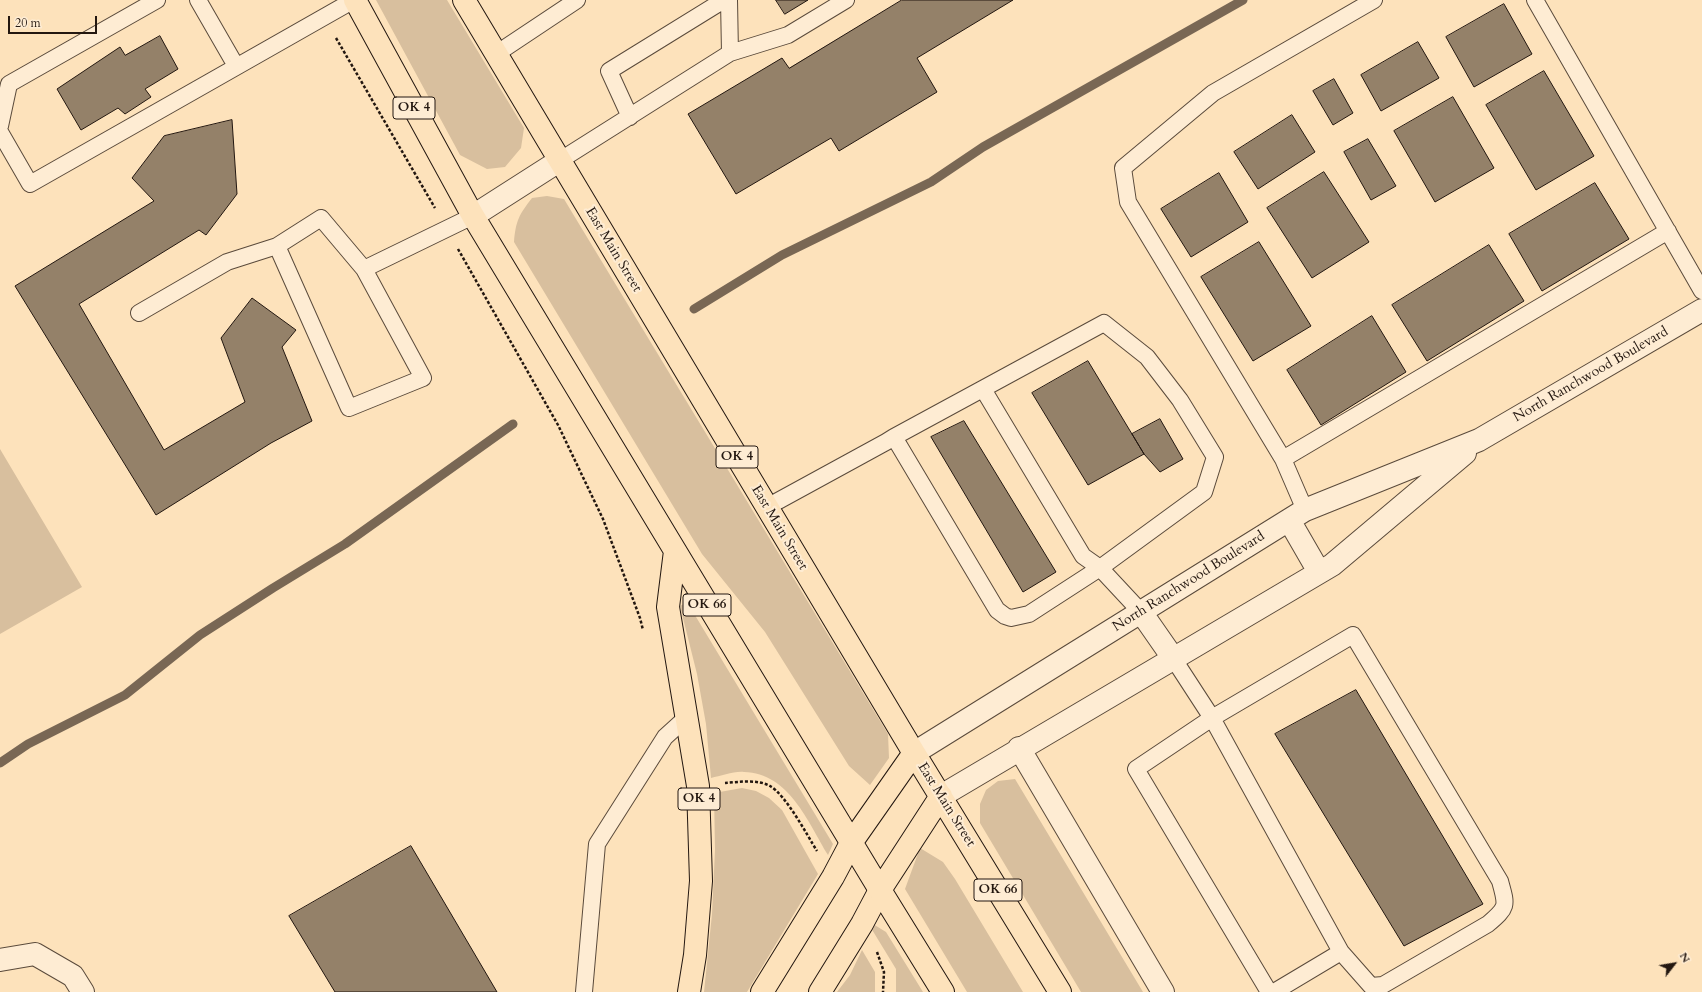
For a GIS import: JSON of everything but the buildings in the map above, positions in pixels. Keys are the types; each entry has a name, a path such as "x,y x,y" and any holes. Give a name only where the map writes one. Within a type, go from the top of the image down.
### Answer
{"main road":[{"name":"OK 4","path":"354,0 473,216 674,551 668,607 698,786 701,880 695,955 689,992"},
{"name":"East Main Street","path":"464,0 914,753 1060,992"},
{"name":"OK 66","path":"674,551 943,992"},
{"path":"762,992 833,877 851,843 914,753"},
{"path":"820,992 862,924 880,890 941,796"}],"street":[{"path":"473,216 559,161"},
{"name":"North Ranchwood Boulevard","path":"914,753 1297,515 1479,440 1702,310"},
{"name":"North Ranchwood Boulevard","path":"941,796 1019,748 1332,565 1479,440"},
{"path":"1297,515 1319,572"},
{"path":"1141,612 1173,658"},
{"path":"1019,748 1163,992"},
{"path":"0,960 34,954 72,976 83,992"}],"lane":[{"path":"0,126 5,84 157,0"},
{"path":"198,0 236,66"},
{"path":"0,132 30,184 354,0"},
{"path":"496,54 577,0"},
{"path":"630,117 609,71 724,0"},
{"path":"729,0 730,53"},
{"path":"559,161 730,53 788,35 846,0"},
{"path":"1297,515 1283,459 1128,202 1123,168 1213,93 1374,0"},
{"path":"1535,0 1702,291"},
{"path":"364,269 473,216"},
{"path":"139,313 227,262 277,246 321,218 364,269 423,378 349,408 277,246"},
{"path":"1283,459 1668,232"},
{"path":"767,507 894,437 1104,323 1147,357 1180,400 1215,457 1204,492 1100,568 1029,614 1018,618 1011,618 1005,616 997,610 894,437"},
{"path":"983,389 1083,556 1100,568 1141,612"},
{"path":"1173,658 1212,718 1341,952 1372,986 1384,985 1488,924 1503,911 1505,899 1500,881 1353,635 1212,718 1136,769 1269,992"},
{"path":"584,992 597,844 665,737 687,717"},
{"path":"1274,992 1341,952"}],"path":[{"path":"324,16 558,425 603,519 640,618 643,632"},
{"path":"698,786 748,781 770,786 786,802 833,877"},
{"path":"862,924 878,952 884,972 883,992"}],"shaded area":[{"path":"376,0 447,0 524,128 521,148 505,167 487,169 460,155"},
{"path":"547,196 564,199 888,734 889,758 870,785 849,766 765,632 702,554 514,242 517,223 521,214 532,198"},
{"path":"0,449 82,587 0,634"},
{"path":"687,602 833,844 828,855 804,814 785,790 773,781 760,774 744,772 711,778 706,724 697,674 680,606"},
{"path":"1015,779 1143,992 1081,992 980,823 980,804 986,790 998,781"},
{"path":"742,788 756,791 769,798 782,810 818,874 747,992 704,992 712,914 715,850 714,793"},
{"path":"920,848 943,862 955,879 1023,992 967,992 905,889"},
{"path":"873,924 886,932 923,992 896,992 896,969 871,928"},
{"path":"862,950 875,972 875,992 837,992 850,975"}],"waterway":[{"path":"694,309 782,255 931,182 983,147 1243,0"},
{"path":"0,763 28,744 125,695 200,635 345,544 513,424"}]}
